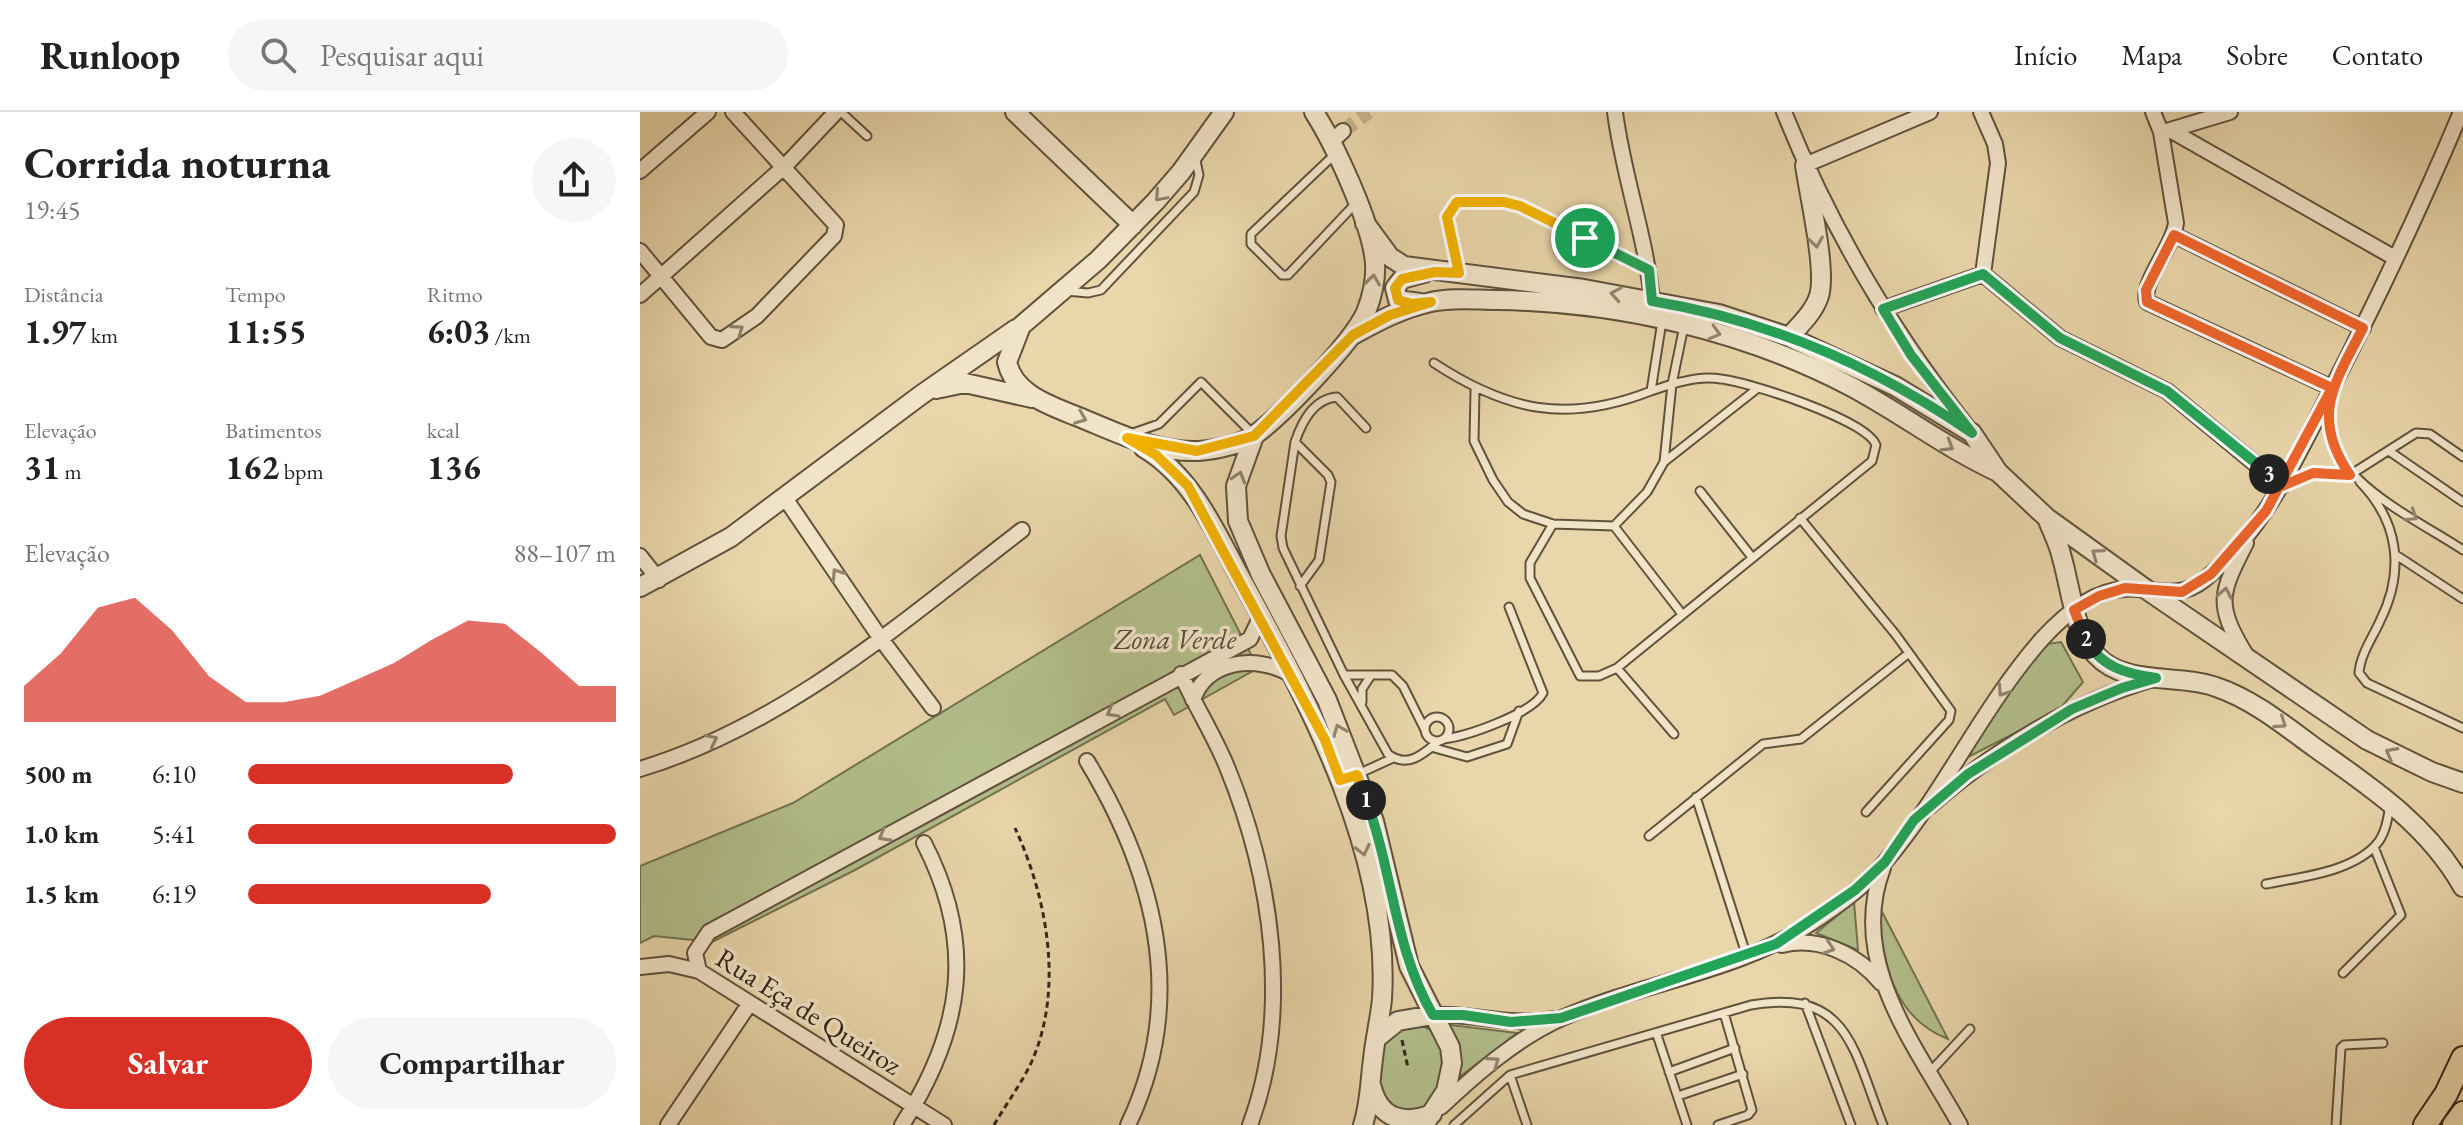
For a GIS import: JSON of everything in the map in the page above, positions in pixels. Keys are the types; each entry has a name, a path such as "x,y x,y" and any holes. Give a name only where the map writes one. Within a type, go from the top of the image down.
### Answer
{"main road":[{"path":"2425,1125 2446,1094 2463,1058"},
{"path":"2454,1125 2463,1113"}],"street":[{"path":"640,171 708,112"},
{"path":"640,251 711,337 722,340 733,336 757,316 837,231 819,204 733,112"},
{"path":"640,295 664,278 839,112"},
{"path":"1015,112 1133,225"},
{"path":"640,587 659,580 731,537 921,395 1021,326 1064,291 1133,225 1195,154 1224,112"},
{"path":"1316,112 1334,139 1365,223 1375,264 1366,312 1353,335 1254,436 1236,486 1238,521 1261,575 1327,700 1361,839 1380,946 1382,997 1372,1087 1363,1125"},
{"path":"1615,112 1621,160 1649,270 1652,301"},
{"path":"1784,112 1805,165 1883,309 1911,355 1972,433 1998,472 2047,518 2367,740 2432,772 2463,783"},
{"path":"1805,165 1930,112"},
{"path":"1981,112 1995,144 1998,163 1983,274"},
{"path":"2153,112 2165,131 2176,212 2174,235 2146,290 2147,302 2332,388"},
{"path":"2165,131 2230,112"},
{"path":"2248,659 2226,621 2223,587 2254,528 2282,486 2363,328 2461,112"},
{"path":"2165,131 2395,258"},
{"path":"1789,337 1808,316 1819,294 1820,269 1805,165"},
{"path":"1365,223 1390,257 1404,266 1652,301 1719,314 1789,337 1895,386 1972,433"},
{"path":"2174,235 2363,328"},
{"path":"1435,272 1402,279 1395,288 1398,300 1405,303 1568,303 1684,324 1797,361 1850,386 1951,449 1998,472"},
{"path":"1883,309 1983,274"},
{"path":"1983,274 2060,338 2167,391 2282,486"},
{"path":"1353,335 1390,315 1431,302"},
{"path":"1021,326 1007,362 1012,376 1035,399"},
{"path":"921,395 947,384 965,383 1035,399 1121,435 1156,455 1188,486 1261,616 1325,740 1374,821 1401,942 1417,986 1450,1047 1452,1063 1446,1091 1430,1119"},
{"path":"1121,435 1197,451 1254,436"},
{"path":"785,498 881,639 933,708"},
{"path":"2047,518 2061,553 2074,610 2090,648 2106,664 2127,673 2194,680 2228,691 2283,724 2390,802 2436,846 2463,887"},
{"path":"1753,954 1841,903 1885,862 2028,656 2074,610 2112,591 2169,593 2195,587 2254,528"},
{"path":"640,769 674,759 769,712 843,668 1022,530"},
{"path":"640,556 659,580"},
{"path":"699,971 695,953 709,932 1250,639 1261,616"},
{"path":"1193,700 1198,686 1207,678 1241,663 1272,664 1290,674"},
{"path":"1181,674 1238,795 1257,852 1267,899 1272,1023 1259,1100 1250,1125"},
{"path":"1914,820 1968,774 2072,709 2156,678"},
{"path":"1087,761 1138,860 1158,937 1161,972 1152,1067 1128,1125"},
{"path":"902,1125 939,1055 958,963 955,921 945,883 924,843"},
{"path":"1885,862 1872,901 1871,931 1876,962 1887,990 1960,1125"},
{"path":"1378,1037 1398,1021 1433,1015 1463,1015 1511,1022 1561,1018 1795,942 1832,948 1862,965 1887,990"},
{"name":"Rua Eça de Queiroz","path":"640,967 669,964 699,971 944,1125"},
{"path":"668,1125 750,1003"},
{"path":"1372,1087 1376,1104 1386,1116 1398,1123 1430,1119 1485,1068 1561,1018"}],"lane":[{"path":"839,112 867,136"},
{"path":"1334,139 1251,234 1251,244 1282,275 1288,275 1356,203"},
{"path":"1064,291 1095,293 1112,279 1194,192 1199,175 1195,154"},
{"path":"1459,273 1447,217 1457,202 1504,202 1520,206 1649,270"},
{"path":"1651,391 1662,320"},
{"path":"1664,462 1672,384 1684,324"},
{"path":"1434,363 1475,390 1523,406 1573,408 1630,399 1672,384 1709,378 1758,388 1867,432 1876,445 1872,461 1751,556 1617,668 1599,676 1580,676 1532,590 1530,563 1553,524"},
{"path":"1121,435 1150,430 1201,382 1254,436"},
{"path":"1475,390 1474,441 1508,502 1523,514 1553,524 1614,526 1647,492 1664,462 1758,388"},
{"path":"2332,388 2327,415 2330,438 2350,475 2463,550"},
{"path":"1366,428 1337,397 1325,398 1302,422 1295,442 1281,536 1300,586 1344,675 1393,758"},
{"path":"2282,486 2313,473 2350,475 2416,433 2430,434 2463,457"},
{"path":"1295,442 1328,475 1331,482 1319,560 1300,586"},
{"path":"2389,451 2463,502"},
{"path":"2360,482 2382,508 2394,538 2396,555 2390,596 2359,673 2367,683 2463,728"},
{"path":"1700,491 1751,556"},
{"path":"1800,518 1949,707 1951,716 1866,812"},
{"path":"1614,526 1682,614"},
{"path":"2396,555 2463,599"},
{"path":"1348,778 1393,758 1407,761 1420,756 1442,740 1463,737 1539,700 1543,686 1509,607"},
{"path":"1649,836 1763,744 1801,739 1909,653"},
{"path":"1617,668 1674,734"},
{"path":"1344,675 1392,675 1403,686 1426,733 1442,740"},
{"path":"1362,704 1362,689 1371,677"},
{"path":"1412,707 1432,718 1439,717 1463,737"},
{"path":"1431,747 1467,757 1507,744 1519,711"},
{"path":"1420,756 1432,718"},
{"path":"1442,740 1448,724"},
{"path":"1696,797 1753,954"},
{"path":"2266,884 2341,866 2374,847 2384,832 2390,802"},
{"path":"2343,973 2401,915 2374,847"},
{"path":"1454,1125 1510,1075 1769,1002 1805,1003 1821,1008 1839,1023 1883,1125"},
{"path":"1805,1003 1851,1125"},
{"path":"1718,1125 1752,1110 1724,1013"},
{"path":"1930,1072 1970,1029"},
{"path":"1657,1035 1687,1125"},
{"path":"2336,1125 2341,1048 2344,1045 2383,1043"},
{"path":"1669,1072 1735,1048"},
{"path":"1678,1096 1743,1074"},
{"path":"1510,1075 1527,1125"}],"path":[{"path":"994,1125 1032,1061 1047,988 1047,920 1015,828"},
{"path":"1398,1021 1408,1068"}],"green space":[{"name":"Zona Verde","path":"1200,555 1258,668 1174,715 1165,699 855,870 712,942 654,936 640,943 640,866 793,803"},
{"path":"2061,642 2083,682 2058,711 1966,758 2041,645"},
{"path":"1854,902 1858,950 1816,933"},
{"path":"1878,904 1948,1039 1914,1016 1893,984 1883,945"},
{"path":"1442,1024 1517,1033 1453,1082"},
{"path":"1421,1025 1440,1039 1444,1047 1445,1066 1439,1100 1414,1114 1386,1106 1377,1075 1386,1030"}],"tunnel":[{"path":"1343,131 1369,112"}],"route":[{"path":"1585,238 1520,206 1504,202 1457,202 1450,207 1447,217 1459,273 1435,272 1402,279 1395,288 1398,300 1412,304 1431,302 1390,315 1353,335 1254,436 1197,451 1127,438 1156,455 1176,471 1188,486 1261,616 1325,740 1340,780 1357,775 1374,821 1401,942 1417,986 1433,1015 1463,1015 1511,1022 1561,1018 1747,957 1776,944 1841,903 1885,862 1914,820 1968,774 2072,709 2097,697 2156,678 2127,673 2097,657 2074,610 2099,596 2125,588 2182,592 2195,587 2211,574 2266,511 2282,486 2332,388 2147,302 2146,290 2174,235 2363,328 2332,388 2327,415 2330,438 2350,475 2313,473 2295,477 2282,486 2167,391 2060,338 1983,274 1883,309 1911,355 1972,433 1935,407 1895,386 1789,337 1746,321 1652,301 1649,270 1585,238"}]}
